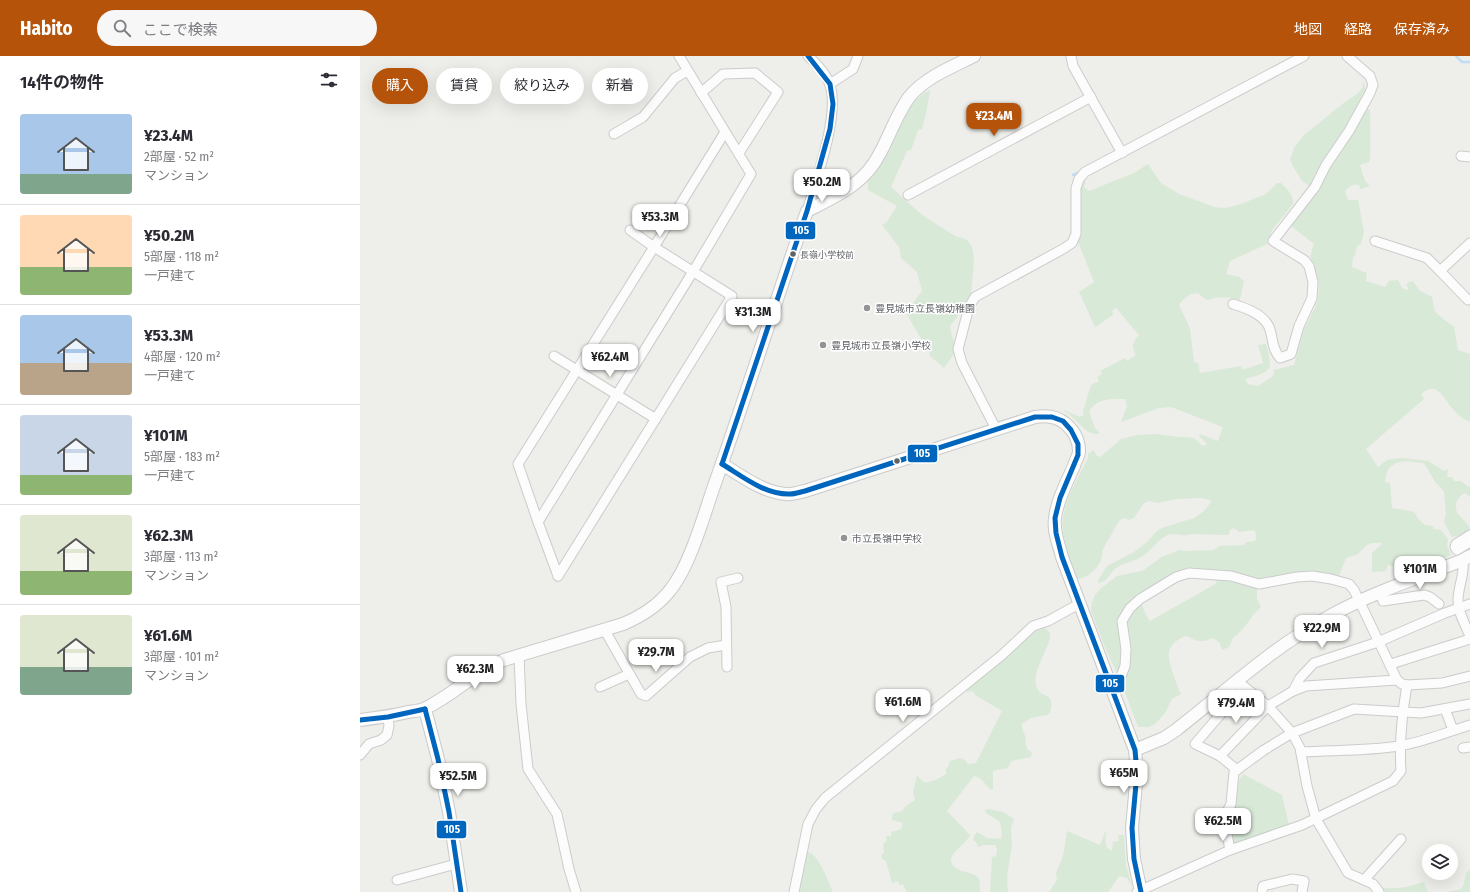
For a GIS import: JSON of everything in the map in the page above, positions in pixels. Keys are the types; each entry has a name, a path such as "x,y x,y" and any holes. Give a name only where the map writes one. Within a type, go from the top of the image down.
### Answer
{"street":[{"path":"538,522 694,270 751,174 740,153 725,132 679,56"},
{"path":"360,720 425,709 453,692 472,677 493,665 519,655 623,624 641,616 672,589 682,571 722,464 807,211 830,129 833,104 830,84 808,56"},
{"path":"830,84 853,69 858,56"},
{"path":"807,211 841,194 862,179 879,155 910,96 924,82 974,56"},
{"path":"1071,56 1073,66 1122,153"},
{"path":"996,429 962,363 958,349 969,307 975,297 1072,243 1076,234 1076,188 1079,179 1085,172 1304,56"},
{"path":"1233,304 1254,312 1268,325 1275,351 1280,358 1291,354 1299,326 1312,298 1313,282 1309,266 1304,260 1273,241 1315,187 1326,165 1349,131 1370,93 1373,85 1370,76 1347,56"},
{"path":"614,134 643,117 675,78 687,71"},
{"path":"701,93 723,74 755,73 778,92 740,153"},
{"path":"908,196 1091,97"},
{"path":"630,230 654,247 694,270 732,296 558,576 518,464 654,247 725,132"},
{"path":"816,183 822,191 828,194 841,194"},
{"path":"1375,241 1427,258 1468,300"},
{"path":"1440,271 1470,244"},
{"path":"554,356 656,419"},
{"path":"722,464 770,492 788,495 805,491 1035,417 1052,417 1061,420 1071,428 1078,442 1079,453 1057,509 1054,520 1055,531 1062,557 1079,604 1135,750 1137,773 1132,828 1134,859 1140,891 1230,850 1290,830 1316,819 1350,800 1393,781 1401,771 1400,746 1402,712 1407,686"},
{"path":"1470,535 1456,544 1455,547 1457,550 1470,542"},
{"path":"1237,770 1220,756 1195,744 1241,683 1249,670 1301,633 1328,617 1380,592 1466,558"},
{"path":"1466,558 1458,599 1460,615 1470,636"},
{"path":"1114,695 1125,666 1126,649 1122,621 1130,608 1135,604 1176,577 1189,573 1231,576 1259,584 1312,576 1331,578 1349,584 1354,590 1378,642 1391,664 1397,680 1402,684 1407,686 1442,684 1470,676"},
{"path":"727,667 726,607 721,582 738,578"},
{"path":"1380,592 1384,600 1424,595 1430,597 1439,604"},
{"path":"794,892 808,824 816,809 825,798 1002,655 1033,626 1048,621 1079,604"},
{"path":"1293,691 1300,678 1314,663 1378,642 1445,613 1470,604"},
{"path":"604,629 641,694 646,696 690,657 708,648 726,646"},
{"path":"1391,664 1470,639"},
{"path":"519,655 521,704 528,769 558,814 569,869 576,892"},
{"path":"600,687 629,674"},
{"path":"1220,756 1268,706 1293,691 1306,686 1397,680"},
{"path":"1241,683 1268,706 1292,733 1301,752 1307,786 1316,819 1348,873 1374,884 1378,892"},
{"path":"1135,750 1164,738 1241,683"},
{"path":"1230,850 1224,818 1231,804 1234,772 1264,750 1292,733 1354,709 1421,713 1470,704"},
{"path":"425,709 438,759 449,812 461,892"},
{"path":"1445,709 1453,730"},
{"path":"360,755 369,744 381,740 386,735 389,726 388,716"},
{"path":"1301,752 1364,750 1400,746 1426,740 1470,725"},
{"path":"1364,880 1401,839"},
{"path":"397,880 456,864"},
{"path":"1262,892 1263,886 1292,879 1304,882 1302,892"}],"green space":[{"path":"1364,81 1365,90 1347,124 1314,175 1310,186 1302,181 1290,160 1294,148 1304,135 1357,94 1362,88"},
{"path":"930,90 922,129 918,130 911,150 907,151 891,187 922,215 957,237 969,242 972,248 974,262 971,296 950,326 955,348 953,356 944,368 929,355 930,354 906,313 922,291 917,272 901,258 899,247 882,225 886,223 897,206 868,190 868,181 884,158 909,108 918,98"},
{"path":"1366,108 1370,110 1370,159 1369,162 1360,165 1365,181 1370,186 1360,189 1359,185 1355,185 1345,191 1348,200 1358,200 1364,232 1361,244 1357,246 1353,257 1352,267 1367,273 1366,281 1385,287 1389,281 1398,280 1402,288 1406,290 1409,289 1406,285 1413,281 1419,290 1432,297 1434,309 1437,314 1454,327 1458,350 1470,354 1470,422 1456,413 1442,395 1435,389 1427,390 1421,394 1424,399 1366,449 1378,467 1387,460 1401,458 1428,461 1444,471 1448,469 1447,477 1452,477 1454,481 1461,481 1470,487 1470,497 1465,493 1463,494 1456,503 1456,509 1458,514 1468,525 1470,531 1468,533 1452,537 1444,522 1446,513 1444,491 1435,482 1423,463 1404,461 1396,463 1390,467 1387,472 1385,482 1390,483 1392,508 1411,511 1415,513 1418,519 1425,525 1433,526 1434,529 1441,530 1448,539 1447,545 1451,555 1417,568 1409,569 1388,565 1386,571 1372,572 1372,553 1382,543 1373,543 1365,546 1358,554 1346,558 1339,576 1305,572 1259,581 1186,569 1179,571 1179,573 1155,585 1139,595 1126,607 1121,614 1126,622 1141,602 1150,621 1217,583 1214,578 1257,587 1257,599 1261,607 1233,638 1229,647 1222,650 1219,642 1213,638 1205,641 1194,640 1187,636 1178,639 1170,649 1169,661 1181,694 1172,699 1165,713 1155,724 1149,727 1138,727 1123,687 1127,670 1117,674 1091,611 1092,602 1095,595 1100,589 1117,576 1142,571 1162,557 1179,550 1214,550 1219,546 1244,545 1246,542 1255,541 1256,533 1254,530 1239,532 1234,528 1230,530 1229,535 1171,534 1161,539 1141,557 1119,566 1104,581 1098,583 1098,580 1107,566 1134,552 1162,528 1194,518 1204,511 1211,502 1210,500 1200,498 1177,499 1157,503 1149,501 1144,503 1134,518 1129,520 1124,518 1119,521 1102,551 1101,561 1091,573 1078,579 1065,544 1063,522 1064,512 1070,493 1088,458 1088,454 1094,450 1096,455 1100,457 1121,439 1137,435 1156,434 1194,438 1203,446 1207,444 1199,436 1200,434 1218,441 1223,427 1171,407 1159,408 1121,422 1127,406 1125,399 1114,399 1104,400 1096,404 1089,412 1095,428 1100,433 1095,434 1086,430 1064,411 1080,417 1084,415 1083,411 1091,385 1099,381 1097,377 1102,374 1100,371 1125,358 1127,361 1136,355 1133,345 1139,335 1116,308 1112,311 1113,315 1095,327 1079,292 1094,282 1078,242 1081,185 1084,181 1086,182 1084,187 1089,191 1134,173 1148,164 1161,183 1179,194 1214,207 1226,208 1241,204 1266,194 1277,183 1281,183 1288,190 1292,197 1293,204 1272,230 1267,244 1230,261 1226,274 1239,277 1244,281 1240,300 1224,297 1208,300 1196,293 1188,296 1179,305 1190,328 1194,362 1198,363 1200,373 1241,366 1242,370 1263,363 1258,345 1266,344 1270,360 1268,369 1265,372 1245,379 1248,384 1258,386 1273,376 1274,370 1294,365 1304,329 1315,308 1318,297 1319,286 1317,275 1310,257 1314,244 1290,225 1326,173"},
{"path":"1043,625 1050,633 1050,637 1036,673 1036,685 1041,693 1049,698 1051,701 1051,706 1050,713 1047,715 1031,718 1022,724 1022,729 1026,738 1025,743 1028,750 1032,752 1031,757 1011,761 1008,768 993,771 993,790 990,789 981,779 974,776 947,811 970,835 953,854 951,860 952,864 959,870 977,876 979,879 980,892 907,892 902,884 900,886 898,881 892,883 886,861 882,859 881,855 884,853 883,844 887,840 886,837 888,835 891,837 891,832 901,829 903,823 892,820 892,815 902,811 906,806 915,800 913,792 917,775 923,782 929,782 946,774 946,769 950,761 960,758 965,760 968,764 976,763 1002,711 975,695 973,691 967,692 965,688 1025,636"},
{"path":"1243,774 1282,795 1289,825 1235,844 1232,843 1228,817 1235,802 1239,781"},
{"path":"989,809 1003,812 1014,819 1011,828 1012,845 1007,876 1008,892 990,892 992,857 996,856 997,849 995,845 983,845 978,847 976,842 973,840 977,832 987,838 1001,839 1002,834 1000,822 986,813 985,810"},
{"path":"1106,830 1106,845 1109,850 1112,851 1113,842 1119,841 1118,835 1124,835 1126,865 1132,886 1127,878 1119,876 1108,892 1049,892 1057,880 1056,873 1063,856 1067,831 1100,845"},
{"path":"807,852 815,857 819,862 833,892 798,892"},
{"path":"1470,869 1470,892 1447,892 1461,889 1464,884 1466,873"},
{"path":"1424,882 1428,892 1382,892 1379,887 1402,888"}],"waterway":[{"path":"1456,56 1462,62 1470,62"},
{"path":"1073,175 1082,171"}],"transit line":[{"name":"105","path":"722,464 807,211 830,129 833,104 830,84 808,56"},
{"name":"105","path":"722,464 763,488 781,493 792,494 1035,417 1052,417 1063,421 1071,430 1078,444 1078,455 1060,498 1055,518 1056,533 1062,557 1135,750 1137,773 1132,828 1134,859 1141,892"},
{"name":"105","path":"425,709 438,759 449,812 461,892"},
{"name":"105","path":"360,720 388,717 425,709"}],"place":[{"name":"長嶺小学校前","path":"793,254"},
{"name":"豊見城市立長嶺幼稚園","path":"867,308"},
{"name":"豊見城市立長嶺小学校","path":"823,345"},
{"name":"市立長嶺中学校","path":"844,538"}]}
